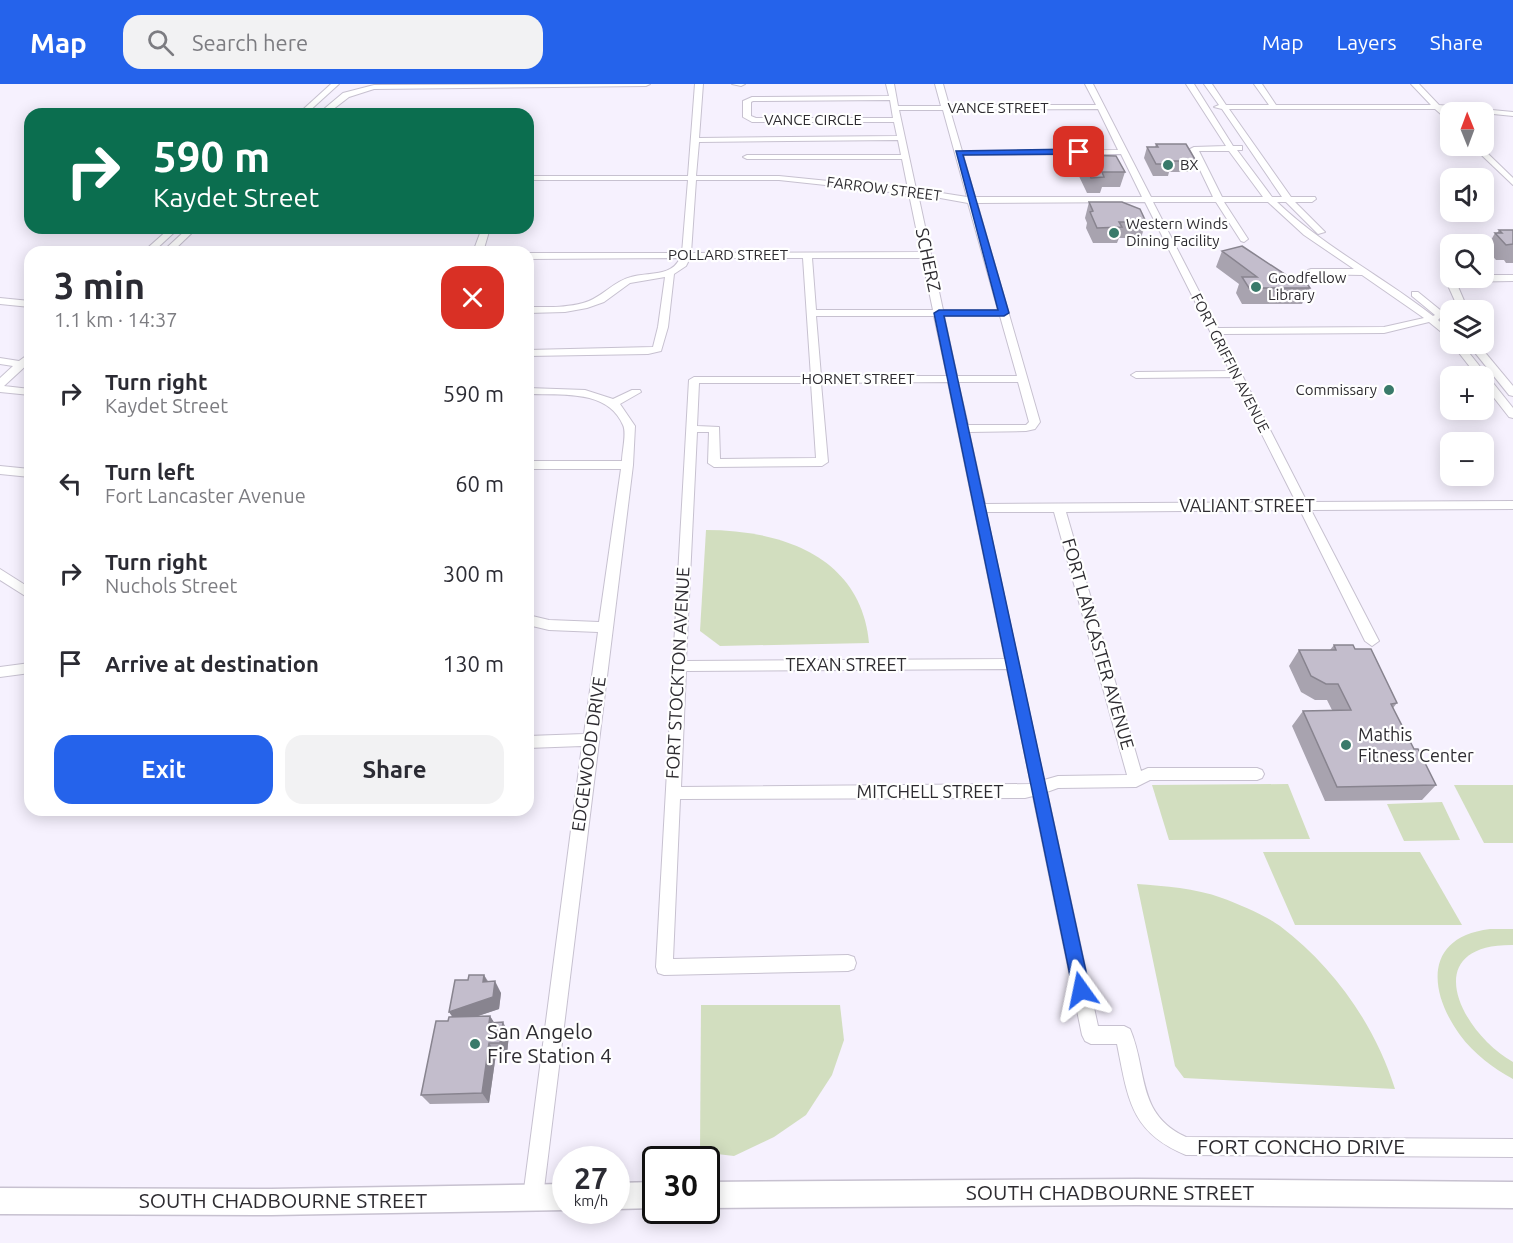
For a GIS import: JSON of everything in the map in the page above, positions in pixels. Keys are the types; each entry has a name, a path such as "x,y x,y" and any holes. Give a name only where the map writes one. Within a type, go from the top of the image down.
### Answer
{"main road":[{"name":"SOUTH CHADBOURNE STREET","path":"720,1195 1137,1192 1513,1195"},
{"name":"SOUTH CHADBOURNE STREET","path":"0,1201 271,1202 552,1197"}],"street":[{"path":"309,108 335,84"},
{"path":"330,108 346,95 374,87 646,84"},
{"path":"534,310 568,308 594,303 626,281 670,273 682,266 686,255 699,84"},
{"path":"736,84 741,84"},
{"name":"SCHERZ","path":"890,84 1090,1035"},
{"path":"939,84 1035,422 1034,425 1026,428 963,429"},
{"name":"FORT GRIFFIN AVENUE","path":"1089,84 1372,641"},
{"path":"1190,84 1269,200 1299,226 1368,272 1440,327"},
{"path":"1208,84 1288,200 1321,232 1440,312"},
{"path":"1258,84 1275,108"},
{"path":"1414,84 1438,107"},
{"name":"VANCE CIRCLE","path":"893,98 752,99 747,101 747,117 755,120 898,120"},
{"name":"VANCE STREET","path":"896,108 1101,107"},
{"path":"1205,107 1438,107 1513,114"},
{"path":"696,140 902,138"},
{"path":"1244,239 1220,200 1194,149 1252,148"},
{"path":"958,153 1123,152"},
{"path":"1486,156 1513,183"},
{"path":"747,157 906,157"},
{"name":"FARROW STREET","path":"534,178 796,179 913,191 973,200 1312,199"},
{"path":"155,246 168,234"},
{"path":"174,246 186,234"},
{"path":"691,429 715,429 714,463 822,462 807,255"},
{"name":"POLLARD STREET","path":"534,256 927,255"},
{"path":"1311,272 1382,272"},
{"path":"534,353 657,349 663,327 670,273"},
{"path":"1459,300 1451,281 1462,278 1513,278"},
{"path":"0,301 24,303"},
{"path":"594,303 603,309"},
{"path":"811,313 1004,313"},
{"path":"1214,331 1384,330 1431,318 1440,318"},
{"path":"1465,354 1513,415"},
{"path":"1481,354 1513,393"},
{"path":"0,361 21,364"},
{"path":"0,384 24,361"},
{"path":"1136,375 1236,374"},
{"name":"HORNET STREET","path":"694,380 1023,379"},
{"name":"FORT STOCKTON AVENUE","path":"694,380 664,967 848,963"},
{"path":"0,389 24,391"},
{"path":"534,391 585,393 614,403 636,392"},
{"name":"EDGEWOOD DRIVE","path":"534,1197 590,740 627,465 630,426 614,403"},
{"path":"534,465 627,465"},
{"path":"0,470 24,472"},
{"name":"VALIANT STREET","path":"981,508 1513,505"},
{"name":"FORT LANCASTER AVENUE","path":"1059,507 1136,781"},
{"path":"0,574 24,590"},
{"path":"534,621 549,625 607,627"},
{"name":"TEXAN STREET","path":"679,666 1013,664"},
{"path":"0,672 24,669"},
{"path":"534,742 590,740"},
{"name":"MITCHELL STREET","path":"672,793 1024,792 1058,782 1136,781 1148,774 1257,774"},
{"name":"FORT CONCHO DRIVE","path":"1090,1035 1124,1035 1136,1089 1146,1117 1163,1136 1186,1146 1513,1148"}],"green space":[{"path":"706,530 735,531 763,536 789,543 813,554 834,569 851,589 863,613 869,643 720,646 700,631"},
{"path":"1288,784 1310,839 1169,840 1152,785"},
{"path":"1454,785 1513,785 1513,843 1484,843"},
{"path":"1442,802 1460,840 1404,841 1387,804"},
{"path":"1263,852 1420,852 1462,925 1295,925"},
{"path":"1137,884 1180,888 1212,895 1252,910 1280,926 1318,960 1350,999 1376,1042 1395,1089 1184,1078 1175,1066"},
{"path":"1490,929 1513,929 1513,945 1483,949 1465,959 1457,974 1457,992 1464,1012 1477,1031 1513,1062 1513,1079 1484,1060 1460,1035 1449,1018 1438,984 1438,968 1443,954 1453,943 1468,934"},
{"path":"701,1005 840,1005 844,1040 832,1075 806,1115 774,1137 734,1156 720,1154 720,1146 700,1146"}],"building":[{"path":"1156,144 1186,144 1196,161 1170,161 1172,164 1156,164 1147,147 1158,147"},
{"path":"1080,155 1116,156 1125,172 1102,172 1104,177 1091,178"},
{"path":"1089,202 1122,202 1140,209 1146,222 1119,222 1122,227 1097,228 1090,212 1093,211"},
{"path":"1499,230 1513,230 1513,244 1506,245 1495,233 1502,233"},
{"path":"1242,246 1289,277 1303,277 1310,288 1249,288 1242,277 1257,277 1222,251"},
{"name":"Mathis Fitness Center","path":"1334,645 1353,645 1355,649 1371,649 1397,703 1391,704 1436,785 1337,787 1303,711 1351,710 1338,684 1326,684 1311,676 1299,650 1336,650"},
{"path":"469,975 484,975 483,982 495,981 493,997 449,1012 455,980 468,980"},
{"name":"San Angelo Fire Station 4","path":"490,1016 489,1023 503,1022 500,1043 489,1043 482,1093 421,1095 436,1021 448,1021 449,1017"}],"place":[{"name":"BX","path":"1168,165"},
{"name":"Western Winds Dining Facility","path":"1114,233"},
{"name":"Goodfellow Library","path":"1256,287"},
{"name":"Commissary","path":"1389,390"},
{"name":"Mathis Fitness Center","path":"1346,745"},
{"name":"San Angelo Fire Station 4","path":"475,1044"}],"route":[{"path":"1079,152 958,153 1004,313 939,313 1081,990"}]}
